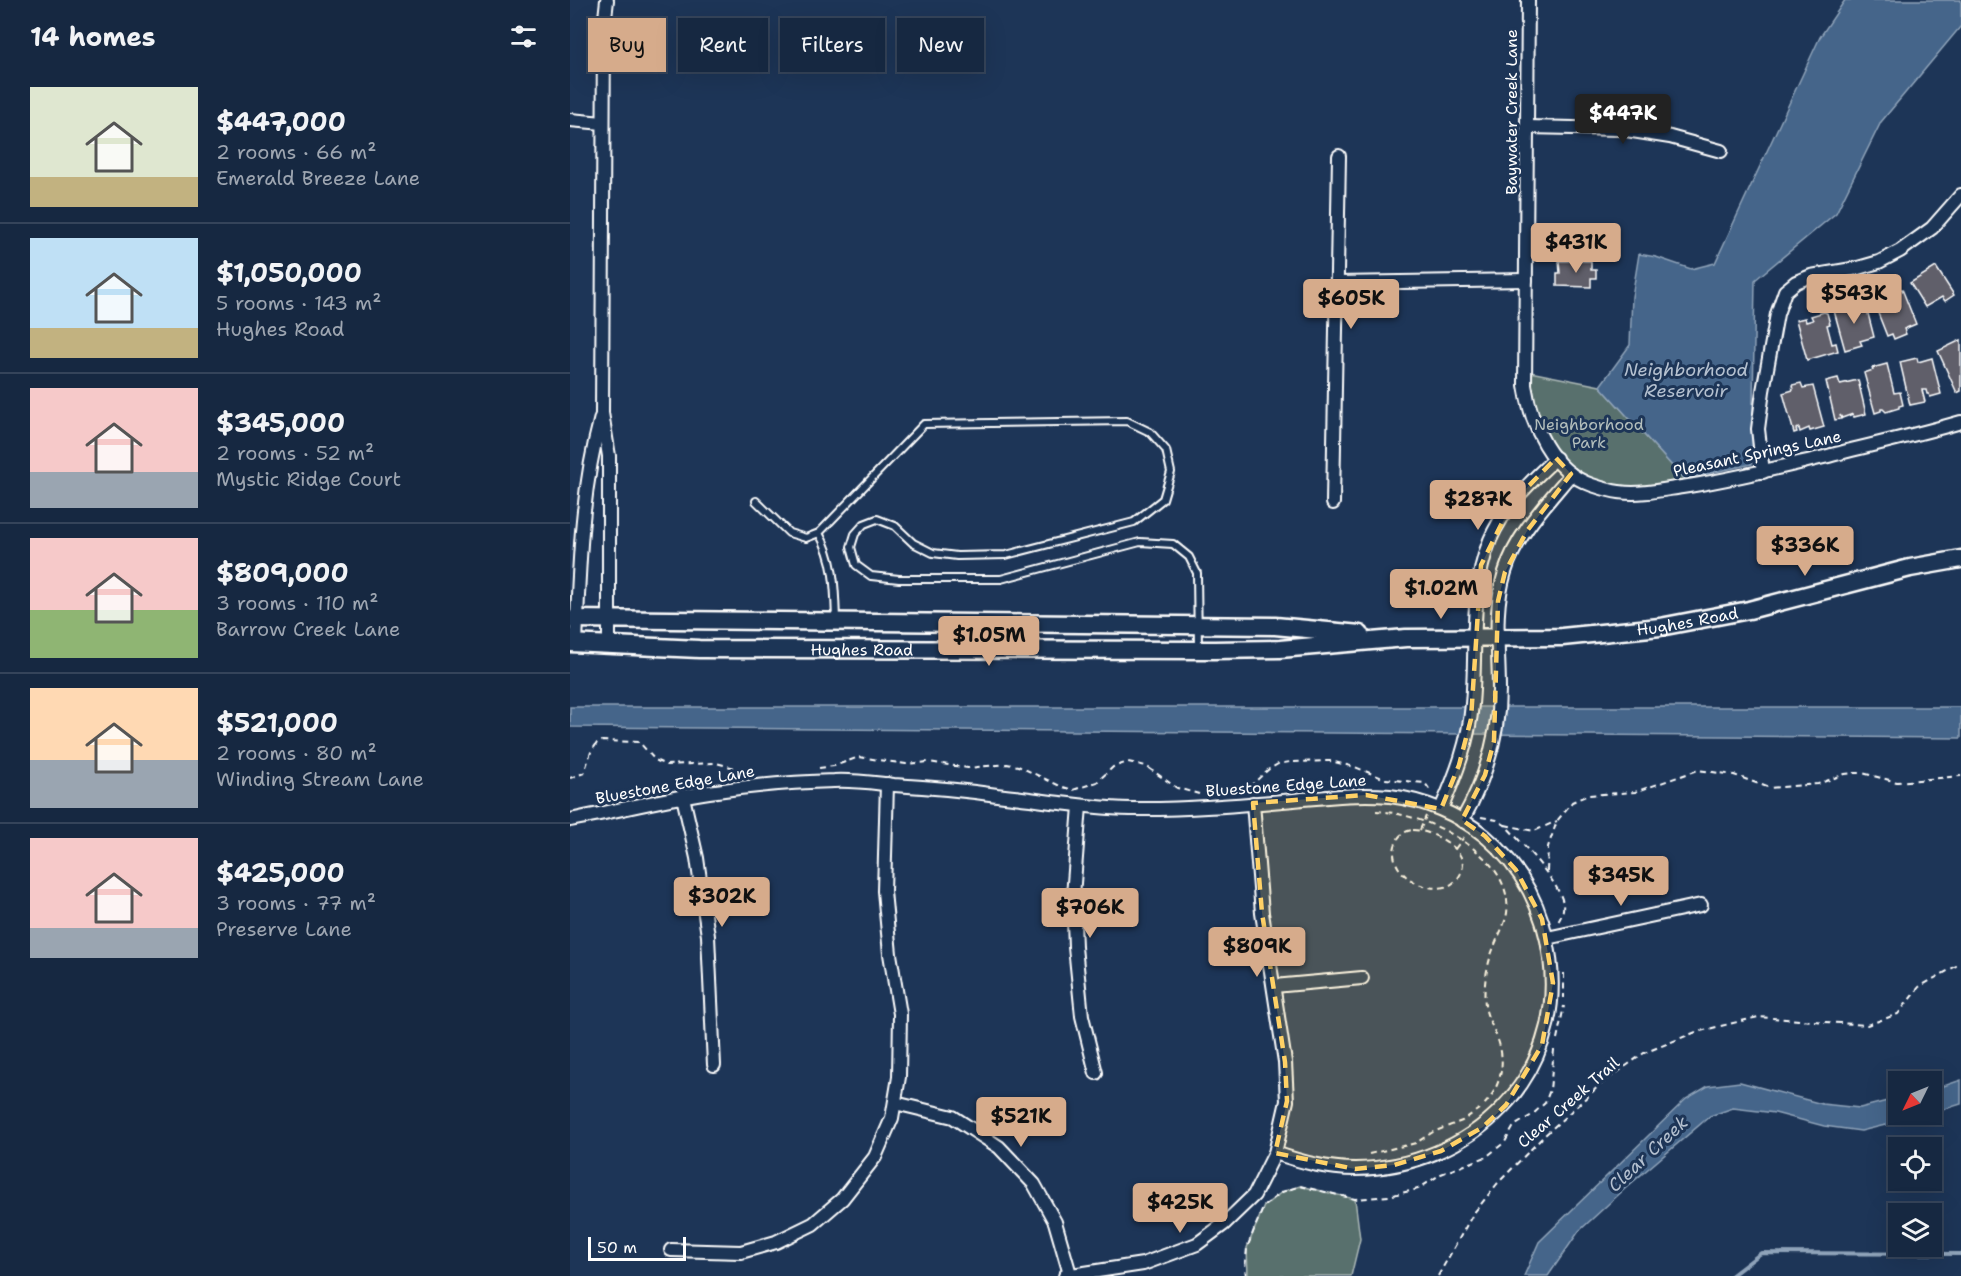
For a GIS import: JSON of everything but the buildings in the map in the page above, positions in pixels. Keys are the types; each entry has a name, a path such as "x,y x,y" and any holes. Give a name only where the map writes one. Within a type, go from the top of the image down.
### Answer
{"main road":[{"name":"Hughes Road","path":"573,643 711,649 1198,650 1280,649 1406,638 1562,637 1660,627 1749,610 1910,568 1961,559"},
{"name":"Hughes Road","path":"574,619 1275,626 1406,638"}],"street":[{"path":"607,0 604,27 602,412 609,456 609,645"},
{"name":"Baywater Creek Lane","path":"1528,0 1527,396 1529,410 1539,434 1563,466"},
{"path":"570,120 603,123"},
{"path":"1527,127 1620,129 1670,137 1721,151"},
{"path":"1333,503 1339,156"},
{"path":"1763,472 1758,429 1762,391 1777,314 1785,291 1811,276 1858,268 1879,262 1900,251 1932,228 1961,195"},
{"path":"1337,283 1526,280"},
{"path":"573,643 582,525 591,454 602,412"},
{"name":"Pleasant Springs Lane","path":"1563,466 1591,485 1619,492 1649,492 1763,472 1961,422"},
{"path":"1466,823 1485,775 1494,741 1499,704 1498,602 1505,572 1514,550 1544,507 1563,466"},
{"path":"1436,807 1459,765 1471,719 1476,599 1482,565 1491,539 1512,503 1563,466"},
{"name":"Bluestone Edge Lane","path":"570,820 683,797 762,785 839,780 991,794 1080,806 1188,809 1366,795 1391,796 1436,807 1485,836 1516,870 1535,902 1547,938 1552,983 1547,1026 1534,1063 1516,1091 1483,1127 1441,1151 1413,1162 1394,1166 1336,1168 1305,1163 1275,1153"},
{"path":"671,1250 741,1252 776,1242 813,1224 842,1199 875,1157 892,1118 899,1077 900,1014 890,954 884,891 887,784"},
{"path":"683,797 697,858 708,936 714,1065"},
{"path":"894,1103 953,1117 999,1147 1034,1184 1055,1222 1067,1275 1143,1264 1197,1244 1224,1224 1254,1195 1275,1153 1287,1101 1285,1062 1262,913 1253,803"},
{"path":"1080,806 1073,896 1075,947 1082,1016 1096,1073"},
{"path":"1547,938 1701,905"},
{"path":"1274,986 1362,978"}],"lane":[{"path":"756,501 789,533 806,538 819,533 924,424 1127,421 1150,432 1166,450 1171,472 1163,499 1134,522 1006,555 957,556 933,553 913,543 895,526 877,519 864,524 855,534 851,547 856,565 871,576 899,579 1001,579 1140,542 1173,544 1189,557 1197,573 1198,650"},
{"path":"819,533 826,546 834,576 836,622"}],"path":[{"path":"570,778 584,773 594,746 602,741 639,742 655,760 666,765 716,763 757,773"},
{"path":"812,769 834,766 852,759 866,757 886,762 929,762 968,768 1008,764 1023,768 1073,790 1097,783 1113,767 1128,762 1146,766 1177,788 1189,793 1200,794"},
{"path":"1238,792 1248,788 1278,764 1330,761 1355,767 1385,779 1425,783 1432,793 1436,807"},
{"path":"1547,873 1548,847 1557,821 1572,802 1588,795 1635,792 1698,770 1734,775 1770,788 1818,783 1853,773 1862,773 1896,782 1961,776"},
{"path":"1364,1156 1416,1143 1433,1132 1462,1121 1485,1104 1497,1086 1501,1074 1501,1047 1488,1018 1485,1006 1485,985 1493,950 1507,915 1506,889 1492,867 1461,840 1418,819 1400,813 1376,811"},
{"path":"1505,825 1534,831 1557,821"},
{"path":"1455,849 1461,840 1466,823"},
{"path":"1413,830 1438,836 1455,849 1463,864 1462,871 1453,883 1438,887 1428,886 1409,878 1397,867 1393,853 1398,838 1407,831 1413,830"},
{"name":"Clear Creek Trail","path":"1246,1276 1247,1248 1255,1227 1264,1206 1282,1192 1300,1186 1355,1199 1389,1196 1418,1190 1441,1174 1486,1157 1505,1142 1514,1126 1532,1115 1545,1103 1550,1090 1553,1051 1563,1016 1565,987 1563,966"},
{"name":"Clear Creek Trail","path":"1438,1276 1473,1214 1497,1184 1544,1136 1601,1084 1644,1053 1696,1032 1758,1017 1867,1025 1898,1014 1918,987 1956,966 1961,966"}],"highlighted area":[{"path":"1556,458 1571,474 1527,531 1505,572 1498,601 1494,741 1485,775 1462,820 1485,836 1516,870 1542,919 1553,983 1542,1045 1506,1105 1483,1127 1441,1151 1394,1165 1355,1169 1275,1153 1287,1101 1285,1062 1262,913 1253,803 1366,795 1441,809 1459,765 1471,719 1481,565 1512,503"}],"green space":[{"name":"Neighborhood Park","path":"1525,371 1600,386 1684,479 1619,492 1562,466 1533,422"},
{"path":"1300,1186 1355,1199 1360,1239 1351,1276 1248,1276 1247,1248 1264,1206 1282,1192"}],"water":[{"name":"Neighborhood Reservoir","path":"1845,0 1961,0 1961,26 1881,122 1836,213 1755,280 1752,464 1684,479 1600,386 1630,345 1632,297 1639,254 1656,257 1691,269 1715,263 1820,37"},
{"path":"570,707 1961,707 1961,738 570,727"},
{"path":"1961,1080 1961,1104 1942,1110 1942,1087"},
{"name":"Clear Creek","path":"1740,1082 1822,1104 1860,1108 1888,1101 1888,1124 1861,1131 1824,1126 1775,1113 1733,1108 1710,1116 1579,1231 1548,1276 1524,1276 1539,1242 1686,1099 1708,1086"}],"waterway":[{"path":"1731,1276 1761,1253 1961,1254"}]}
